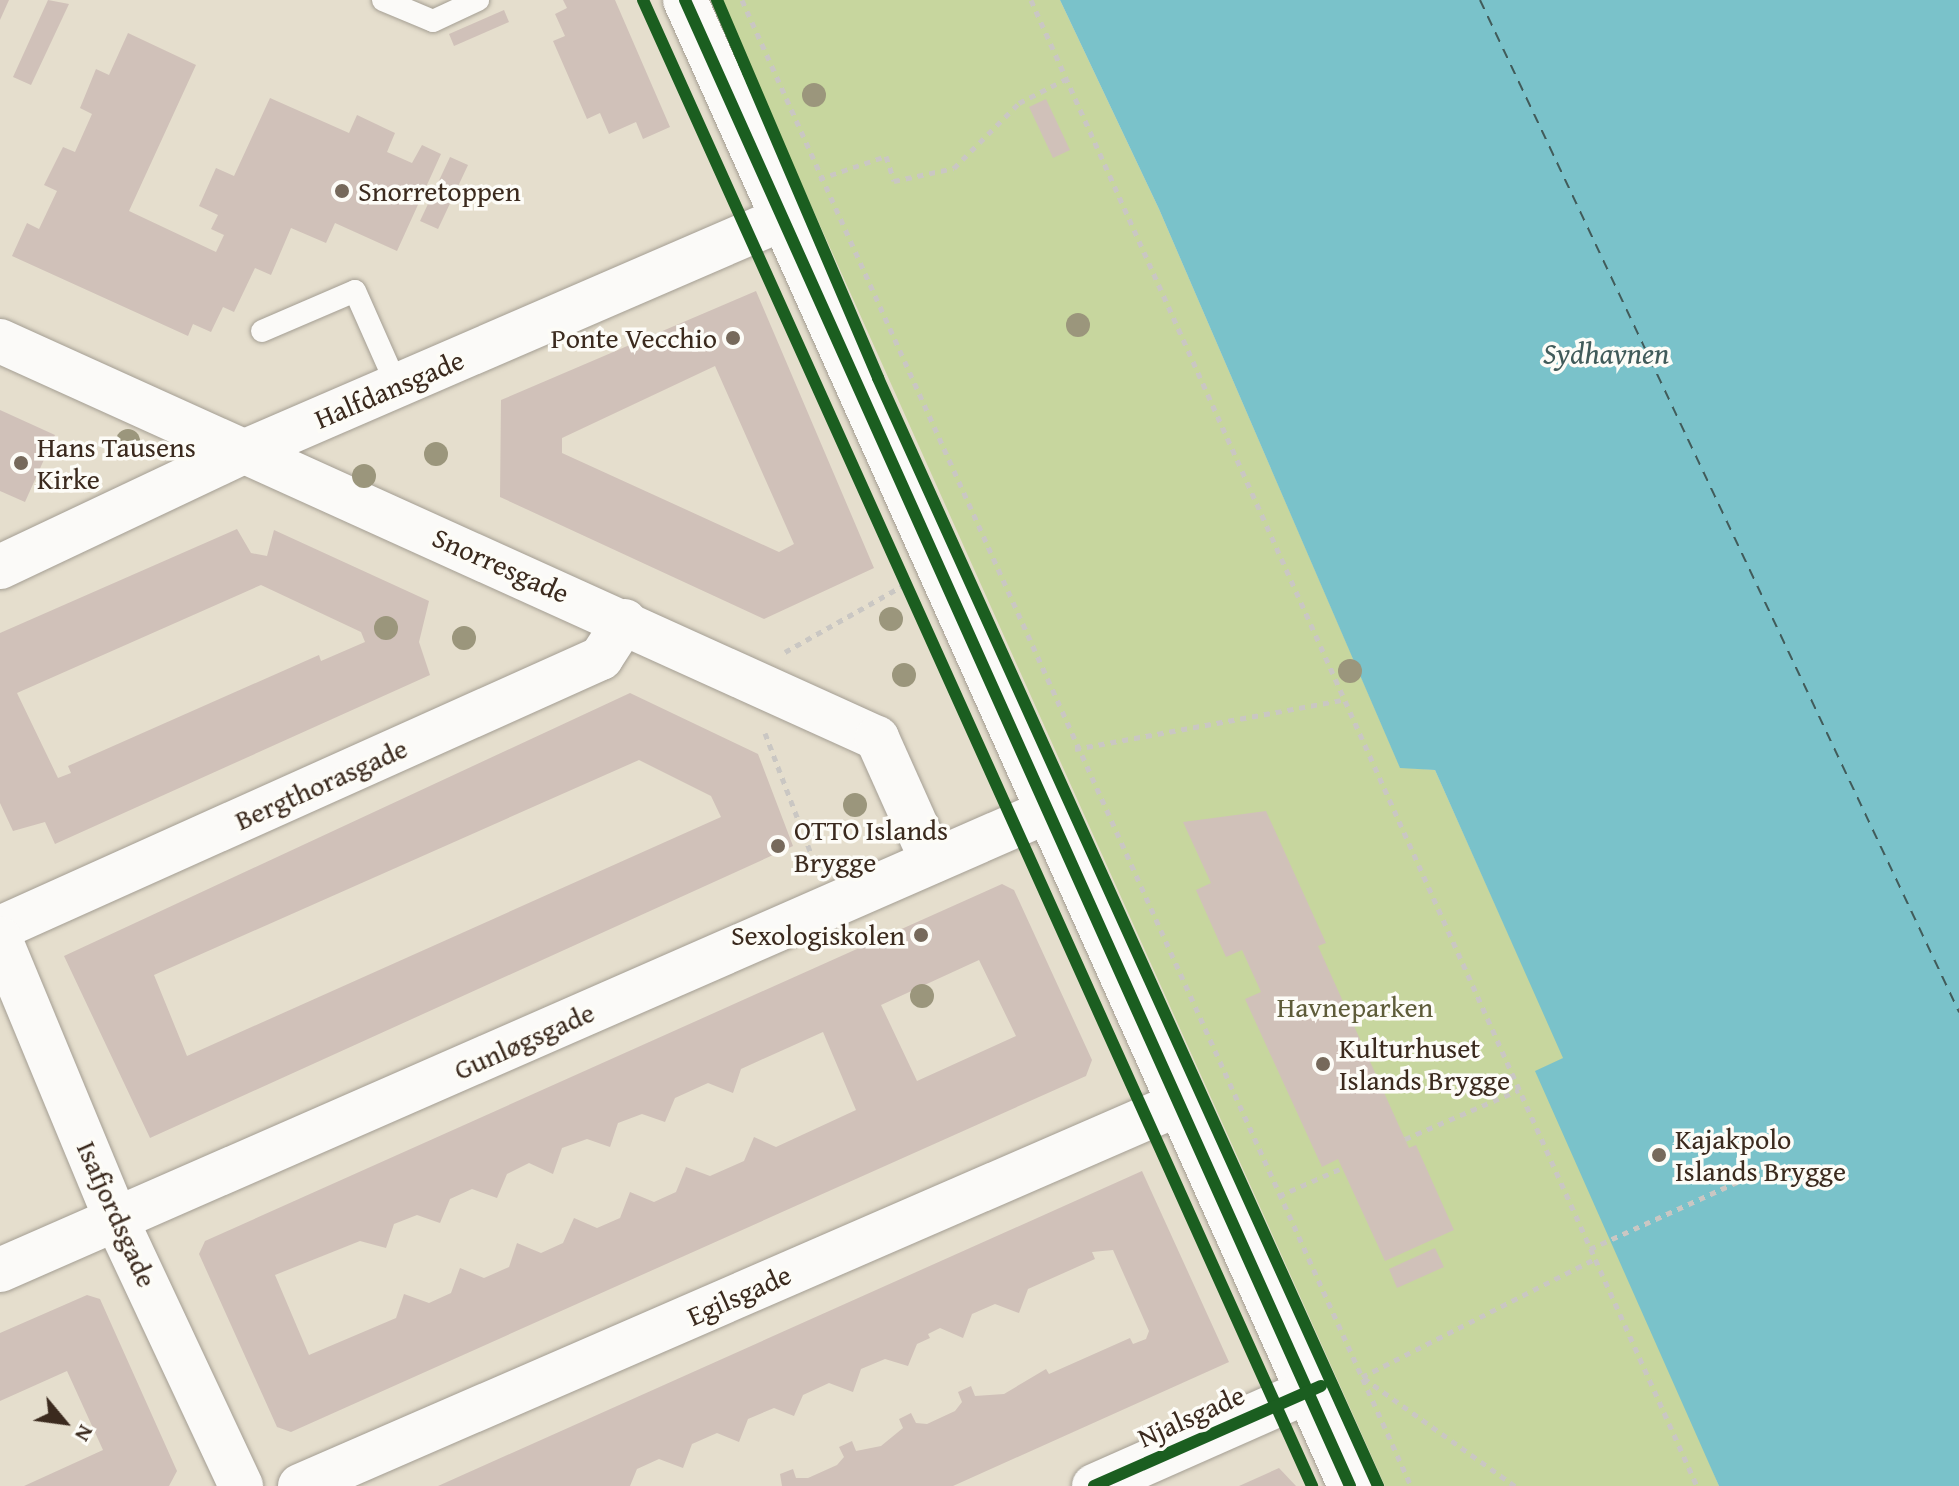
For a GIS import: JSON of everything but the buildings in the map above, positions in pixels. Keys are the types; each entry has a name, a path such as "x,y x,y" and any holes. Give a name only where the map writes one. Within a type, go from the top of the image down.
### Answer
{"street":[{"path":"685,0 1350,1486"},
{"name":"Halfdansgade","path":"0,567 248,450 782,219"},
{"name":"Snorresgade","path":"0,341 248,450 877,738 932,861"},
{"name":"Bergthorasgade","path":"0,928 601,658 625,621"},
{"name":"Gunløgsgade","path":"0,1270 1048,811"},
{"name":"Isafjordsgade","path":"0,939 116,1219 241,1486"},
{"name":"Egilsgade","path":"300,1486 1179,1104"},
{"name":"Njalsgade","path":"1094,1486 1308,1391"}],"lane":[{"path":"383,0 433,21 478,0"},
{"path":"262,331 355,291 397,386"}],"path":[{"path":"742,0 1075,749 1411,1486"},
{"path":"1031,0 1697,1486"},
{"path":"819,179 886,156 894,181 954,168 1019,103 1066,79"},
{"path":"901,569 914,598"},
{"path":"831,905 743,675 907,583"},
{"path":"1075,749 1343,700"},
{"path":"1405,1139 1519,1090"},
{"path":"1279,1196 1342,1168"},
{"path":"1590,1249 1759,1172"},
{"path":"1362,1377 1595,1259"},
{"path":"1362,1377 1515,1486"}],"green space":[{"name":"Havneparken","path":"719,0 1060,0 1159,209 1400,767 1435,770 1564,1058 1545,1067 1719,1486 1385,1486"}],"water":[{"name":"Sydhavnen","path":"1060,0 1959,0 1959,1486 1719,1486 1535,1071 1563,1058 1435,770 1400,768 1159,209"}],"ferry route":[{"path":"1480,0 1959,1012"}],"cycle path":[{"path":"643,0 1312,1486"},
{"path":"685,0 1350,1486"},
{"path":"717,0 878,378 1378,1486"},
{"path":"1094,1486 1321,1386"}],"place":[{"name":"Snorretoppen","path":"342,191"},
{"name":"Ponte Vecchio","path":"733,338"},
{"name":"Hans Tausens Kirke","path":"21,463"},
{"name":"OTTO Islands Brygge","path":"778,846"},
{"name":"Sexologiskolen","path":"921,935"},
{"name":"Kulturhuset Islands Brygge","path":"1323,1064"},
{"name":"Kajakpolo Islands Brygge","path":"1659,1155"}]}
